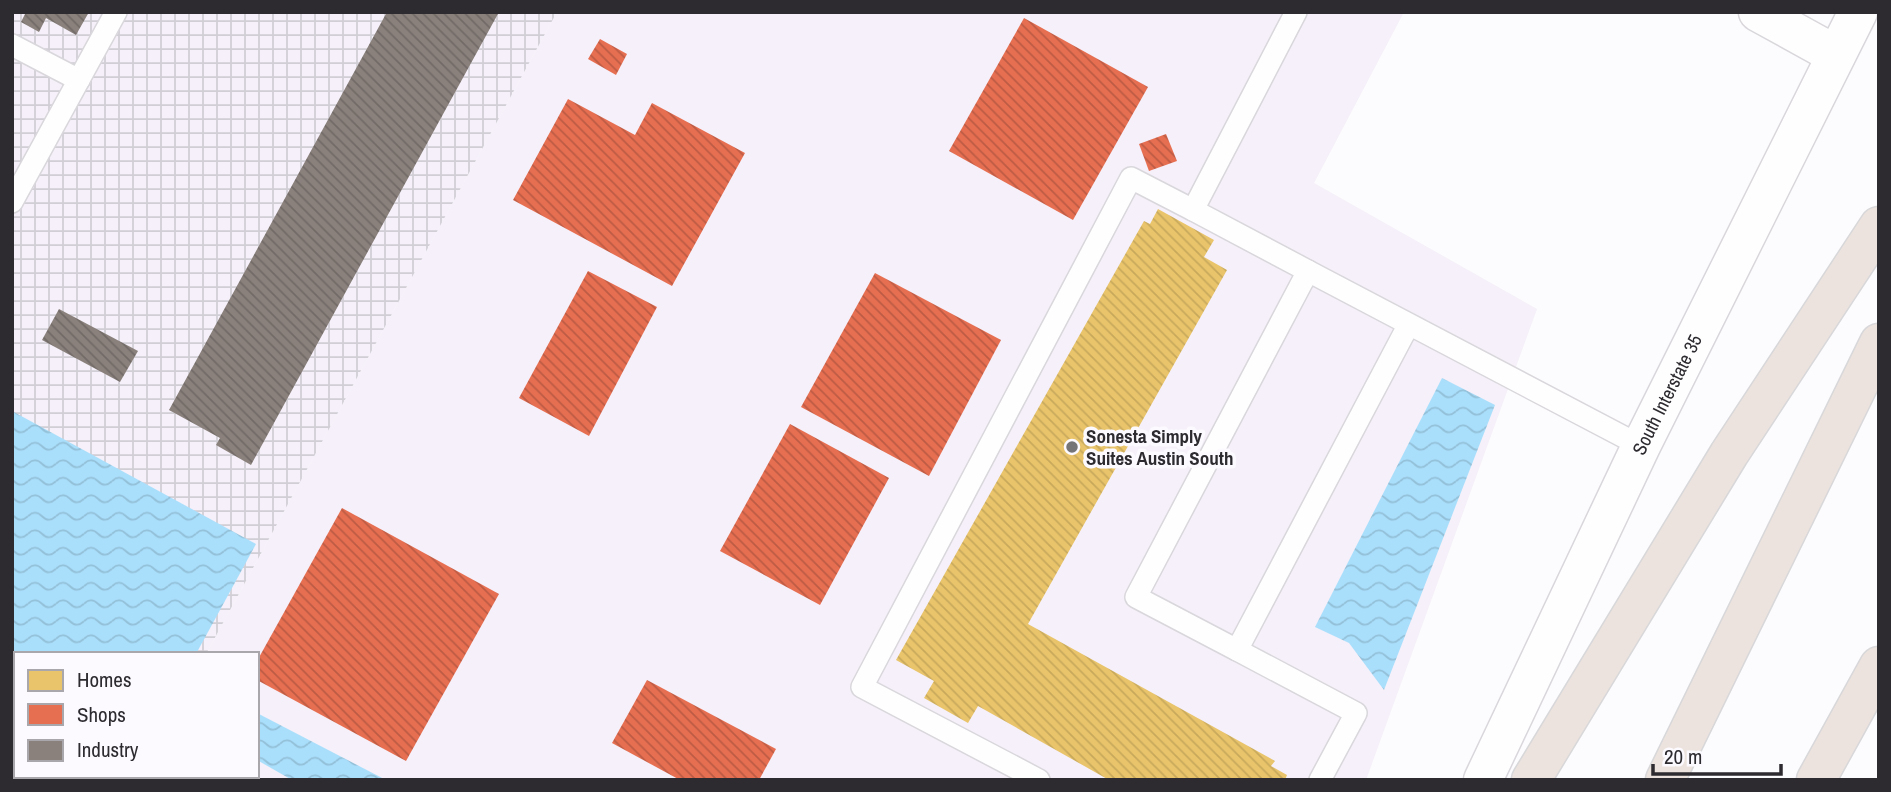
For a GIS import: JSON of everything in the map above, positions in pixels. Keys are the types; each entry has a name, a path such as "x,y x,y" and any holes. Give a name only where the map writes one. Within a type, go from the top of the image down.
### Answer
{"highway":[{"path":"1531,780 1730,454 1879,226"},
{"path":"1668,773 1879,343"},
{"path":"1816,780 1879,666"}],"main road":[{"path":"1758,12 1836,55"},
{"name":"South Interstate 35","path":"1483,780 1641,446 1858,12"}],"lane":[{"path":"12,202 116,12"},
{"path":"1192,210 1296,12"},
{"path":"12,44 79,80"},
{"path":"1039,780 862,687 1131,178 1641,446"},
{"path":"1308,271 1136,597 1356,713 1320,780"},
{"path":"1237,650 1409,324"}],"shaded area":[{"path":"12,12 557,12 207,652 14,652 14,667"},
{"path":"557,12 1404,12 1314,183 1537,309 1366,780 12,780 12,666 14,778 259,778 259,652 207,652"}],"water":[{"path":"1442,378 1495,405 1384,690 1349,643 1315,627"},
{"path":"12,411 256,544 197,652 12,652"},
{"path":"259,714 386,780 292,780 259,761"}],"building: Homes":[{"name":"Sonesta Simply Suites Austin South","path":"1158,209 1214,240 1204,257 1227,270 1028,624 1275,761 1271,766 1287,775 1285,780 1109,780 978,706 968,723 924,698 934,681 896,660 1144,221 1150,224"}],"building: Shops":[{"path":"1024,18 1148,87 1073,220 949,151"},
{"path":"600,39 627,54 616,75 588,59"},
{"path":"568,99 635,135 652,103 745,153 672,286 513,200"},
{"path":"1166,134 1177,161 1149,171 1139,144"},
{"path":"588,271 657,307 589,436 519,398"},
{"path":"875,273 1001,340 929,476 801,407"},
{"path":"790,424 889,478 820,605 720,551"},
{"path":"342,508 499,594 406,761 259,681 259,657"},
{"path":"647,680 776,749 759,780 680,780 612,743"},
{"path":"12,682 14,719 12,718"}],"building: Industry":[{"path":"26,12 89,12 76,35 46,18 39,32 21,22"},
{"path":"387,12 499,12 251,465 216,445 220,438 169,410"},
{"path":"59,309 138,351 120,382 42,340"}],"place":[{"name":"Sonesta Simply Suites Austin South","path":"1072,447"}]}
